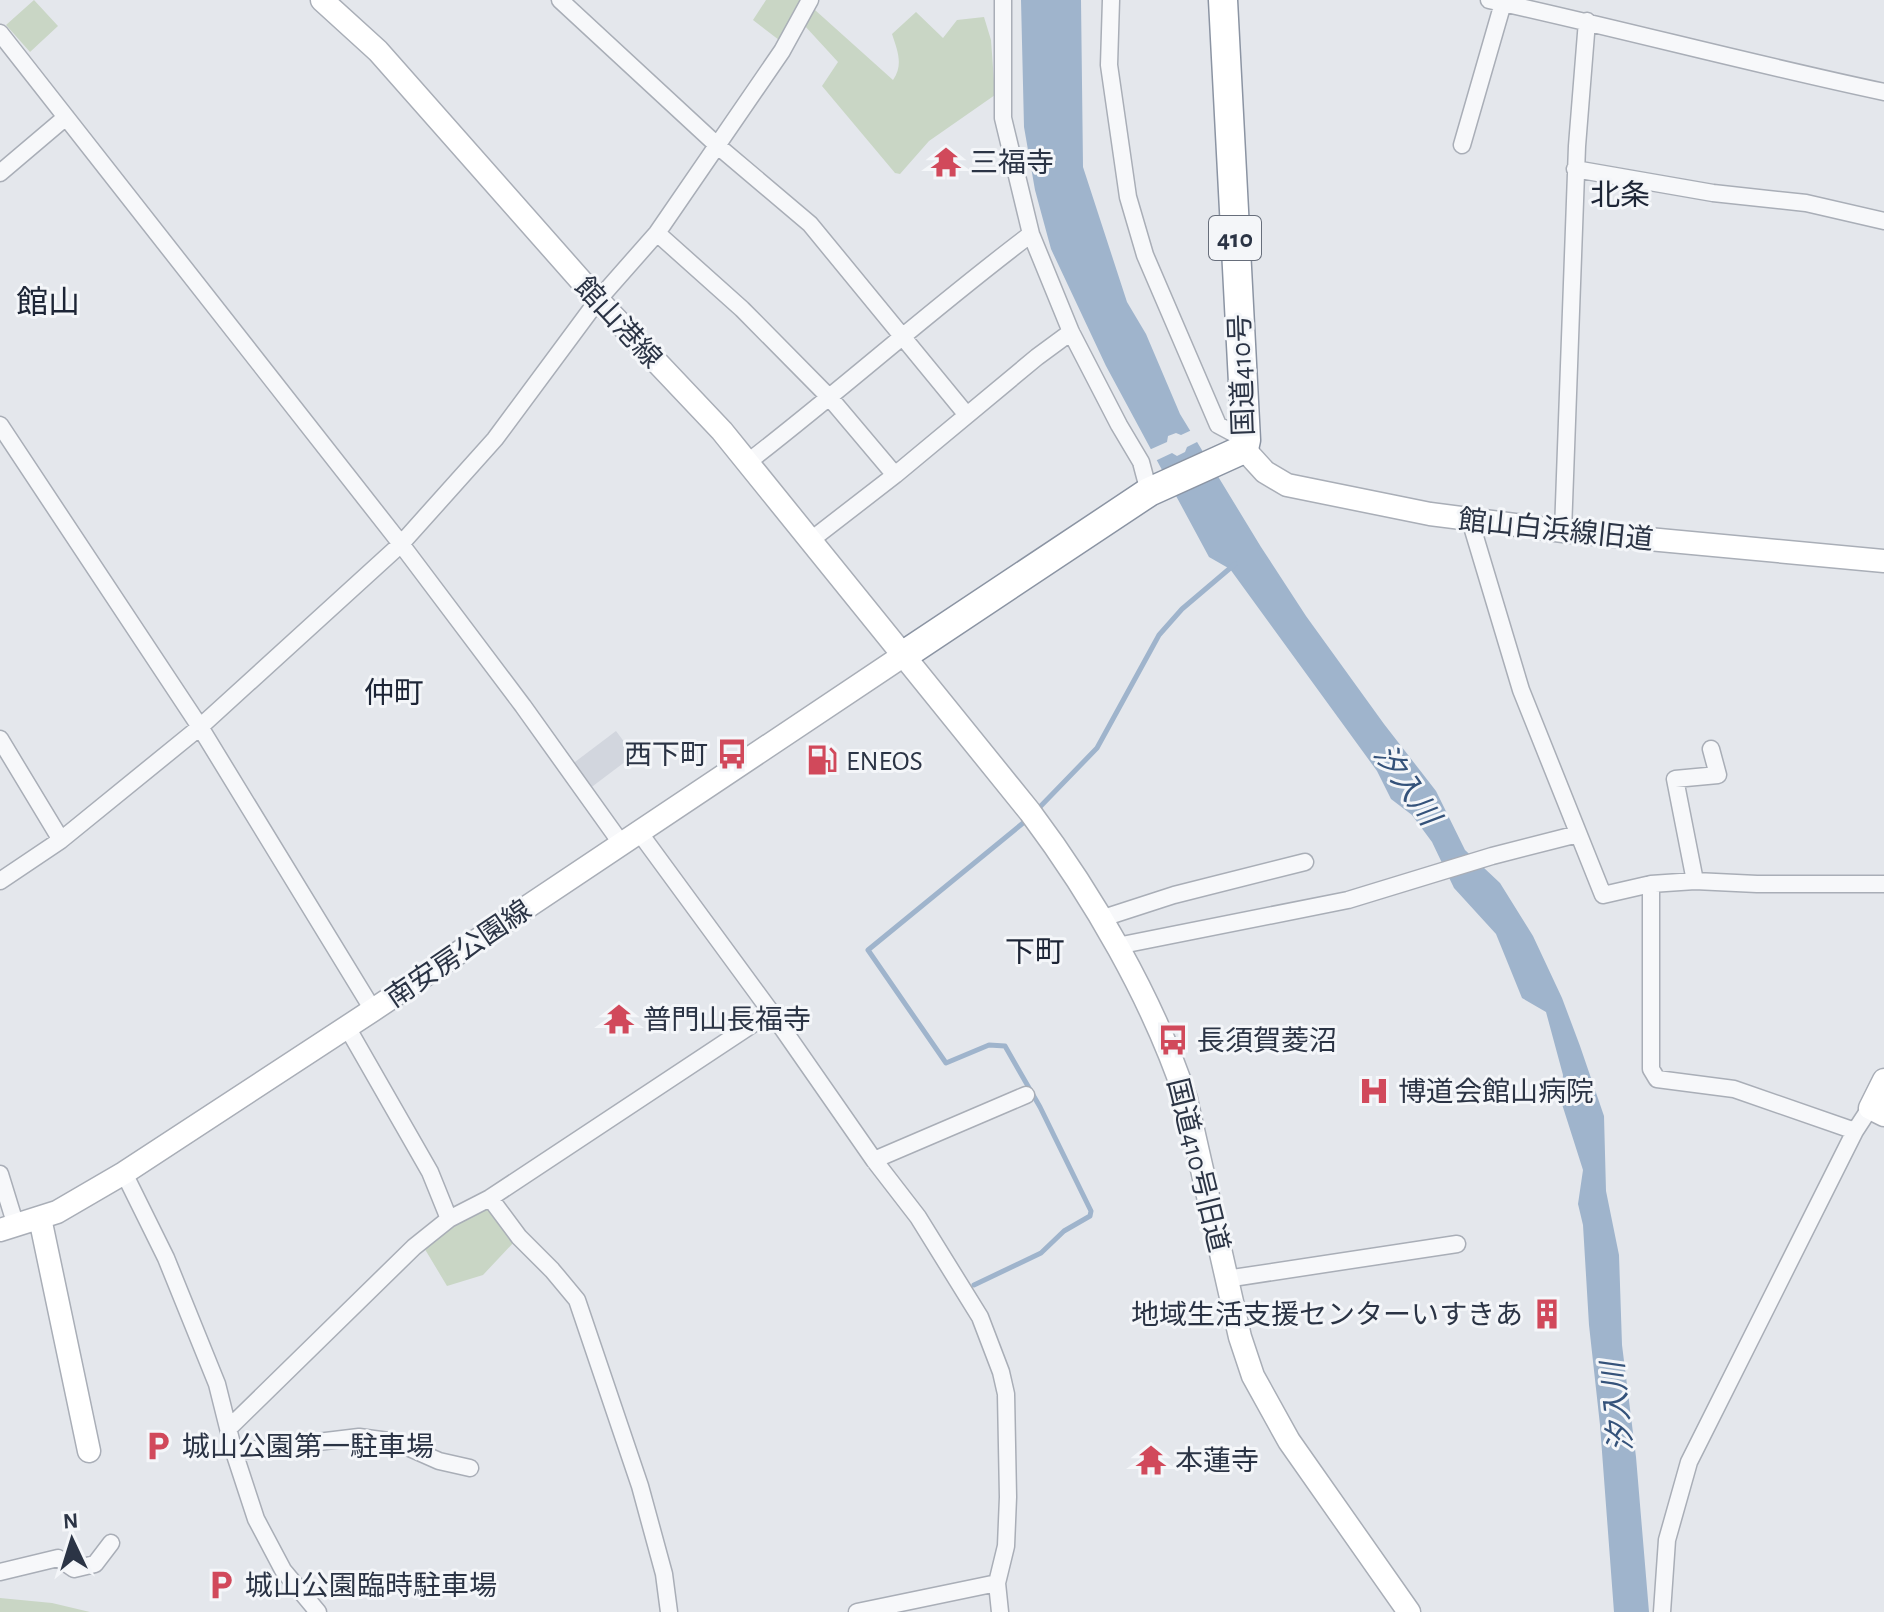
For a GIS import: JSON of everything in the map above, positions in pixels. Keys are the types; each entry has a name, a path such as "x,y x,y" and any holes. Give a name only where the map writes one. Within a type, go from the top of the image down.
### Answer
{"highway":[{"name":"国道410号","path":"904,655 1158,488 1236,450 1223,0"}],"street":[{"name":"館山港線","path":"322,0 378,51 598,300 748,462 904,655"},
{"path":"560,0 719,147 810,224 966,414"},
{"path":"0,881 61,840 200,727 401,544 495,439 598,300 657,233 719,147 782,51 810,0"},
{"path":"1003,0 1003,118 1031,234 1071,332 1119,425 1158,488"},
{"path":"1111,0 1111,80 1128,197 1145,255 1218,425 1236,450"},
{"path":"1462,145 1496,1 1560,7 1587,21 1793,73 1884,92"},
{"path":"1563,531 1575,169 1587,21"},
{"path":"0,33 401,544 523,706 771,1012 874,1160 918,1217 980,1317 1006,1394 1008,1497 1006,1546 997,1583 1000,1612"},
{"path":"0,173 66,117"},
{"path":"1575,169 1713,193 1806,203 1884,221"},
{"path":"657,233 742,309 830,398 895,475"},
{"path":"748,462 830,398 903,334 1031,234"},
{"path":"811,540 1071,332"},
{"path":"0,425 200,727 373,1010"},
{"name":"館山白浜線旧道","path":"1236,450 1287,485 1470,520 1884,561"},
{"path":"1470,520 1509,655 1603,895 1651,884 1695,881 1884,884"},
{"name":"国道410号旧道","path":"904,655 1032,815 1117,946 1181,1084 1240,1337 1253,1376 1289,1441 1409,1612"},
{"name":"南安房公園線","path":"8,1228 57,1212 124,1173 904,655"},
{"path":"0,739 61,840"},
{"path":"1695,881 1675,779 1718,775 1711,749"},
{"path":"1117,946 1348,900 1492,856 1578,834"},
{"path":"1100,919 1174,895 1305,862"},
{"path":"1651,884 1651,1069 1657,1079 1734,1089 1855,1131"},
{"path":"229,1428 414,1247 449,1219 490,1198 771,1012"},
{"path":"347,1027 430,1172 449,1219"},
{"path":"1662,1612 1667,1540 1689,1462 1855,1131 1877,1112 1884,1080"},
{"path":"874,1160 1026,1095"},
{"path":"124,1173 166,1258 217,1384 234,1452 256,1519 283,1570 318,1612"},
{"path":"0,1174 8,1228"},
{"path":"490,1198 519,1237 577,1300 640,1486 664,1574 669,1612"},
{"path":"40,1218 89,1451"},
{"path":"1226,1279 1457,1244"},
{"path":"234,1452 359,1437 396,1442 439,1461 470,1468"},
{"path":"0,1572 58,1558 74,1569 95,1564 111,1543"},
{"path":"857,1612 997,1583"}],"shaded area":[{"path":"616,731 634,755 589,789 571,765"}],"green space":[{"path":"34,0 58,26 30,52 6,25"},
{"path":"766,0 801,0 779,40 753,20"},
{"path":"815,10 893,80 899,63 892,34 916,12 943,38 957,20 984,17 991,40 995,95 929,141 900,174 895,173 822,86 838,62 804,25"},
{"path":"488,1206 515,1241 483,1275 447,1286 423,1246 452,1224"},
{"path":"0,1598 52,1603 90,1612 0,1612"}],"water":[{"name":"汐入川","path":"1021,0 1081,0 1083,167 1127,302 1146,334 1180,414 1306,616 1436,791 1465,850 1500,883 1533,936 1562,998 1604,1116 1606,1191 1619,1255 1622,1345 1636,1457 1649,1612 1614,1612 1583,1225 1578,1204 1583,1170 1561,1101 1563,1075 1546,1012 1522,998 1496,934 1454,888 1432,842 1412,815 1391,799 1377,771 1230,569 1209,557 1106,366 1051,249 1035,190 1024,127"}],"pier":[{"path":"1194,429 1201,440 1177,456 1172,453 1155,461 1149,450 1167,442 1168,436 1181,435"}],"waterway":[{"path":"1035,812 1097,748 1159,635 1182,609 1235,564"},
{"path":"974,1285 1041,1253 1064,1231 1090,1216 1091,1211 1040,1107 1005,1046 989,1045 946,1063 868,950 1028,819"}],"place":[{"name":"三福寺","path":"946,162"},
{"name":"西下町","path":"732,754"},
{"name":"ENEOS","path":"822,760"},
{"name":"普門山長福寺","path":"619,1019"},
{"name":"長須賀菱沼","path":"1173,1040"},
{"name":"博道会館山病院","path":"1374,1091"},
{"name":"地域生活支援センターいすきあ","path":"1547,1314"},
{"name":"城山公園第一駐車場","path":"158,1446"},
{"name":"本蓮寺","path":"1151,1460"},
{"name":"城山公園臨時駐車場","path":"221,1585"}],"district":[{"name":"北条","path":"1620,195"},
{"name":"館山","path":"48,302"},
{"name":"仲町","path":"394,693"},
{"name":"下町","path":"1035,952"}]}
